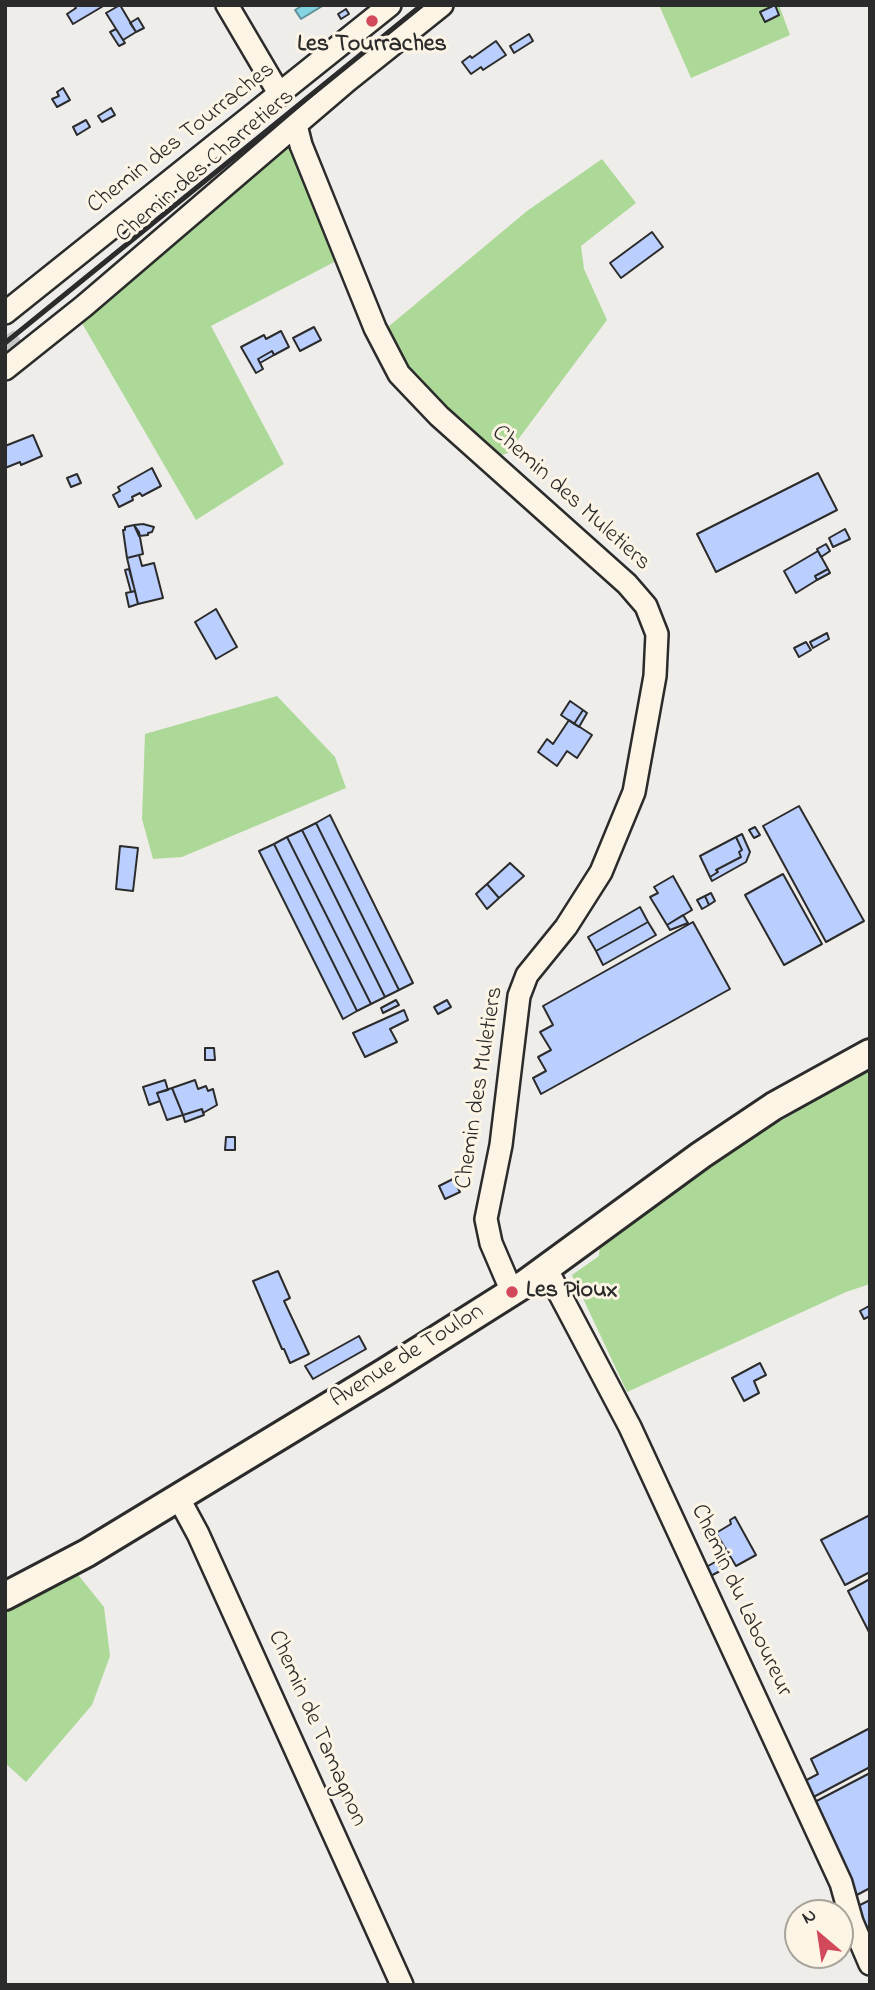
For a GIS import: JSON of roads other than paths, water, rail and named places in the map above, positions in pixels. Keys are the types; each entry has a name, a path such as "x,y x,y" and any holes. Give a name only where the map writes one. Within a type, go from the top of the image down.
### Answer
{"main road":[{"name":"Avenue de Toulon","path":"5,1596 87,1553 512,1292 690,1163 774,1106 870,1053"}],"street":[{"path":"227,5 280,94"},
{"name":"Chemin des Tourraches","path":"5,313 390,5"},
{"name":"Chemin des Charretiers","path":"5,369 84,306 347,80 442,5"},
{"name":"Chemin des Muletiers","path":"296,125 375,328 399,374 439,416 627,584 646,606 657,634 655,676 634,792 601,872 566,927 527,975 519,996 502,1146 486,1219 491,1243 512,1292"},
{"name":"Chemin du Laboureur","path":"547,1268 630,1427 841,1882 852,1922 870,1964"},
{"name":"Chemin de Tamagnon","path":"178,1497 198,1534 402,1985"}],"water":[{"path":"303,5 324,5 301,19 295,10"}],"tunnel":[{"path":"5,336 20,357"}],"railway":[{"path":"5,343 422,5"}],"place":[{"name":"Les Tourraches","path":"372,21"},
{"name":"Les Pioux","path":"512,1292"}]}
